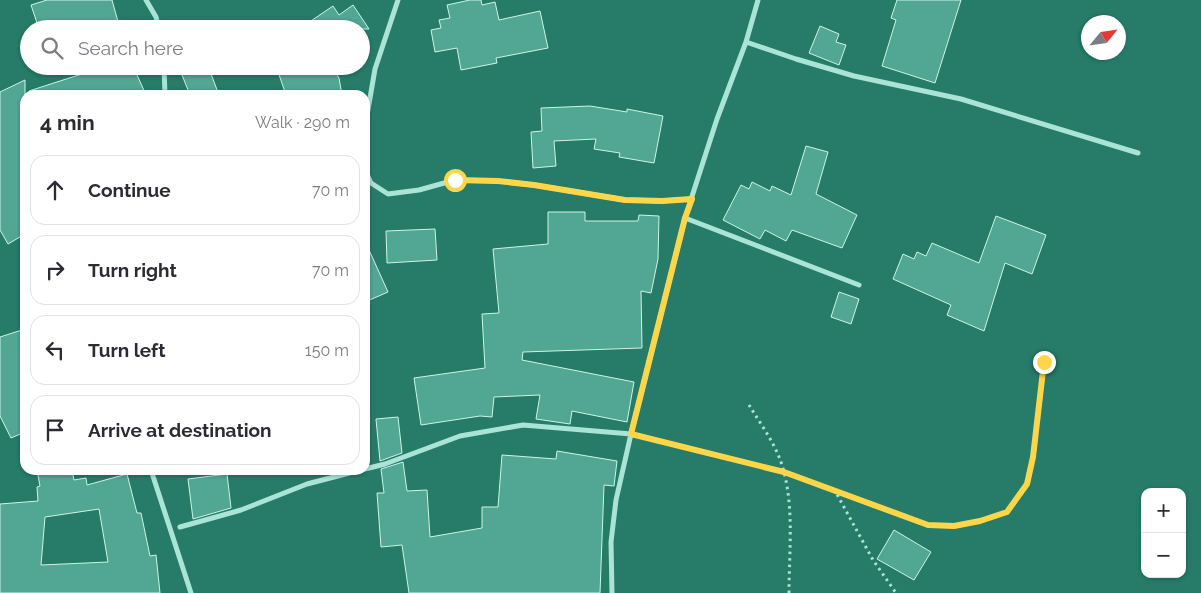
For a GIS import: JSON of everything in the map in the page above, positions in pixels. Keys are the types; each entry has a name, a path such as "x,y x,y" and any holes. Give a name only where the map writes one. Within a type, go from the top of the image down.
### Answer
{"street":[{"path":"146,0 157,20"},
{"path":"370,98 375,69 398,0"},
{"path":"612,593 611,542 613,525 616,500 631,434 685,218 717,119 746,42 758,0"},
{"path":"746,42 854,76 960,99 1138,153"},
{"path":"164,75 164,90"},
{"path":"370,181 388,194 419,190 455,180 498,181 534,185 625,200 662,201 692,199"},
{"path":"685,218 859,285"},
{"path":"370,468 460,436 523,425 631,434"},
{"path":"153,475 191,593"},
{"path":"180,527 241,510 307,484 342,475"}],"path":[{"path":"631,434 784,472 928,525 954,526 980,521 1007,512 1027,484 1044,362"},
{"path":"749,405 775,450 784,472 790,506 789,593"},
{"path":"833,489 872,560 896,593"}],"building":[{"path":"47,0 112,0 118,20 36,20 31,5"},
{"path":"470,0 481,0 482,5 495,2 499,20 540,11 548,48 496,58 497,63 461,70 457,48 435,52 431,30 441,28 439,20 450,18 447,5"},
{"path":"897,0 961,0 935,83 882,66 896,20 891,18"},
{"path":"353,5 363,20 312,20 333,6 339,15"},
{"path":"820,26 839,34 836,42 846,45 839,65 809,53"},
{"path":"79,75 137,75 144,90 32,90"},
{"path":"182,75 211,75 217,90 188,90"},
{"path":"279,75 337,75 341,90 284,90"},
{"path":"25,80 25,90 20,90 20,237 8,244 0,230 0,92"},
{"path":"590,106 627,112 627,109 663,116 654,163 619,157 620,153 594,149 596,139 554,141 556,166 533,168 531,132 542,131 541,108"},
{"path":"806,146 828,152 816,194 857,215 842,248 792,230 786,241 765,230 760,239 723,220 741,185 749,189 752,182 770,191 772,186 791,195"},
{"path":"548,212 585,212 585,221 638,221 639,215 659,216 658,259 651,293 641,291 642,348 523,352 522,360 634,382 627,422 572,411 570,424 536,419 540,395 494,397 492,417 480,416 421,425 414,378 485,368 482,314 499,313 493,249 548,244"},
{"path":"996,216 1046,235 1032,274 1005,263 984,331 947,315 951,305 893,279 903,254 914,259 917,252 926,256 932,243 979,263"},
{"path":"435,229 437,260 387,263 386,231"},
{"path":"370,252 388,292 370,300"},
{"path":"839,292 859,299 851,324 831,317"},
{"path":"20,331 20,434 11,438 0,416 0,337"},
{"path":"398,417 402,453 380,461 376,419"},
{"path":"557,451 617,461 614,486 604,485 600,593 409,593 402,545 381,547 377,493 384,493 381,469 403,462 407,491 427,490 430,537 482,528 482,507 498,507 502,455 556,459"},
{"path":"38,475 73,475 74,480 86,478 87,485 127,475 137,513 141,513 150,556 156,555 160,593 0,593 0,504 38,501 37,487 40,486","holes":["99,509 108,562 41,565 45,517"]},
{"path":"227,475 231,508 193,519 188,479"},
{"path":"894,530 931,552 914,580 877,559"}],"route":[{"path":"455,180 498,181 534,185 625,200 662,201 692,199 685,218 631,434 784,472 928,525 954,526 980,521 1007,512 1027,484 1033,457 1044,362"}]}
